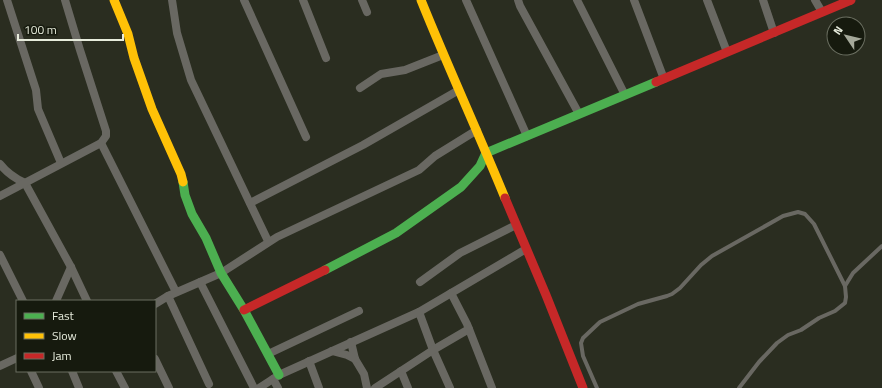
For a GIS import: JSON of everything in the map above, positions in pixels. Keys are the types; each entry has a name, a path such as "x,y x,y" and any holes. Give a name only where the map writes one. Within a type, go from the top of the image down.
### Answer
{"street":[{"path":"7,0 36,90 38,109 61,164"},
{"path":"0,196 101,143 106,136 106,131 65,0"},
{"path":"114,0 128,34 134,58 152,109 182,174 185,195 192,214 206,238 221,273 244,310 268,354 278,388"},
{"path":"172,0 177,32 191,80 268,241"},
{"path":"244,0 306,137"},
{"path":"303,0 326,58"},
{"path":"362,0 368,12"},
{"path":"422,0 443,55 477,130 546,294 583,388"},
{"path":"466,0 527,136"},
{"path":"518,0 579,114"},
{"path":"577,0 625,95"},
{"path":"634,0 664,79"},
{"path":"707,0 727,52"},
{"path":"763,0 774,32"},
{"path":"815,0 822,12"},
{"path":"244,310 396,233 461,187 480,166 486,154 851,0"},
{"path":"360,88 381,74 405,70 443,55"},
{"path":"250,203 363,145 459,90"},
{"path":"156,303 176,292 221,273 268,241 414,173 435,156 477,130"},
{"path":"101,143 176,292"},
{"path":"0,164 6,172 25,183 71,267 87,300"},
{"path":"420,282 460,253 516,225"},
{"path":"259,388 276,377 309,361 418,312 526,249"},
{"path":"0,255 22,300"},
{"path":"56,300 71,267"},
{"path":"200,282 254,388"},
{"path":"451,293 469,329 492,388"},
{"path":"168,296 210,384"},
{"path":"268,354 359,311"},
{"path":"418,312 450,388"},
{"path":"375,388 433,350 469,329"},
{"path":"351,342 355,359 364,374 368,388"},
{"path":"332,351 355,359"},
{"path":"0,366 16,358"},
{"path":"156,361 170,388"},
{"path":"309,361 319,388"},
{"path":"401,371 408,388"},
{"path":"31,372 39,388"},
{"path":"72,372 80,388"},
{"path":"117,372 125,388"}],"lane":[{"path":"597,388 581,349 583,338 589,331 600,322 638,304 667,296 675,292 701,265 712,256 783,216 798,212 805,214 814,224 845,286 845,303 841,308 777,342 739,388"},
{"path":"845,286 853,273 882,246"}],"traffic: fast":[{"path":"325,270 396,233 461,187 480,166 486,153 656,82"},
{"path":"183,182 185,195 192,214 206,238 221,273 244,310 279,375"}],"traffic: slow":[{"path":"114,0 128,34 134,58 152,109 181,174 183,182"},
{"path":"421,0 505,198"}],"traffic: jam":[{"path":"656,82 851,0"},
{"path":"505,198 583,388"},
{"path":"244,310 325,270"}]}
